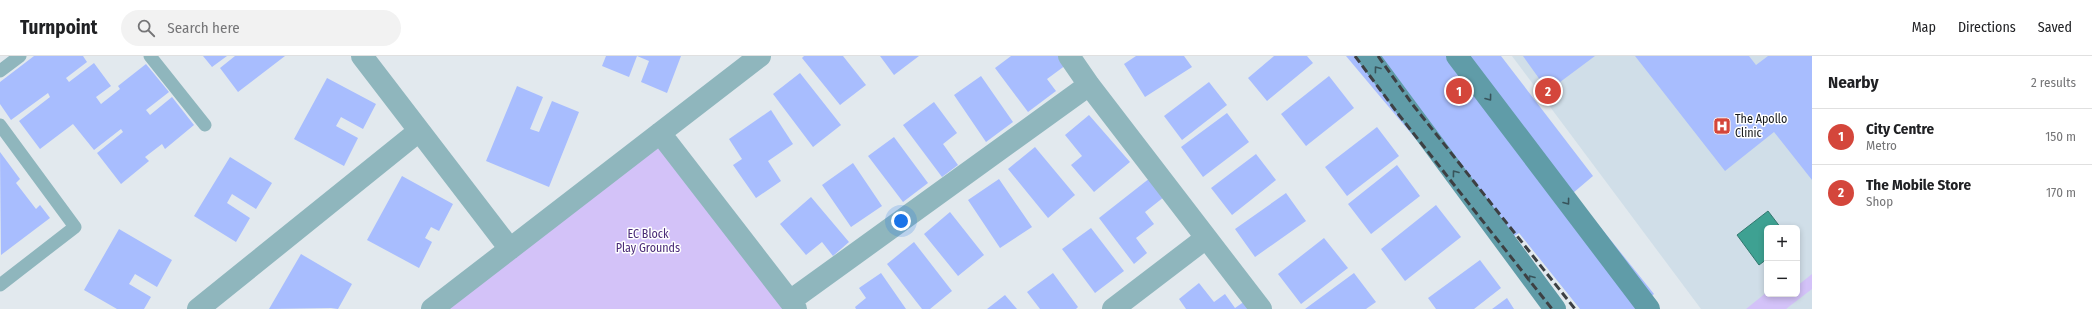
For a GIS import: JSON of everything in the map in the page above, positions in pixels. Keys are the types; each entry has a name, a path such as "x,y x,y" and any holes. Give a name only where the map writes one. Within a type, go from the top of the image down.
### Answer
{"main road":[{"path":"1368,56 1555,309"},
{"path":"1457,56 1649,309"}],"street":[{"path":"362,56 510,249"},
{"path":"432,309 760,56"},
{"path":"1069,56 1089,85 1262,309"},
{"path":"660,133 793,305 1089,85"},
{"path":"198,309 419,131"},
{"path":"1113,309 1206,238"}],"lane":[{"path":"0,71 20,56"},
{"path":"150,56 205,126"},
{"path":"0,125 74,227 0,285"}],"shaded area":[{"path":"1512,56 1812,56 1812,309 1701,309"},
{"path":"1768,211 1779,225 1764,225 1764,261 1759,265 1737,235"}],"green space":[{"name":"EC Block Play Grounds","path":"660,145 785,309 446,309"},
{"path":"1812,274 1812,289 1786,309 1746,309 1764,294 1764,297 1800,297 1800,284"}],"building":[{"path":"34,56 83,56 87,62 66,78 69,82 94,63 111,86 96,97 101,104 120,89 118,86 146,64 169,92 146,110 150,115 172,97 194,125 165,149 162,144 145,157 149,161 121,184 97,153 123,132 121,129 94,150 73,124 40,149 19,121 50,97 48,93 11,120 0,104 0,82"},
{"path":"203,56 227,56 212,67"},
{"path":"235,56 285,56 238,92 220,68"},
{"path":"606,56 637,56 629,77 602,66"},
{"path":"637,56 681,56 667,93 641,82 649,61"},
{"path":"804,56 843,56 866,85 840,105 802,58"},
{"path":"880,56 919,56 894,75"},
{"path":"1011,56 1060,56 1066,65 1047,79 1056,91 1028,112 995,68"},
{"path":"1136,56 1184,56 1192,67 1145,97 1124,64"},
{"path":"1274,56 1307,56 1313,63 1267,101 1248,78"},
{"path":"1346,56 1501,56 1593,176 1573,193 1654,294 1635,309 1580,309 1519,233 1503,243"},
{"path":"1523,56 1595,56 1548,91"},
{"path":"1635,56 1749,56 1756,65 1768,56 1812,56 1812,180 1774,132 1725,171"},
{"path":"800,73 841,125 813,147 773,94"},
{"path":"981,76 1013,122 986,142 954,95"},
{"path":"1329,76 1354,108 1306,146 1281,114"},
{"path":"327,78 376,104 363,129 341,117 336,126 358,138 344,166 294,139"},
{"path":"1209,82 1227,105 1182,140 1164,116"},
{"path":"517,86 543,97 530,129 539,132 552,101 579,112 549,187 486,161"},
{"path":"934,102 957,133 943,144 958,165 942,177 903,125"},
{"path":"771,110 793,144 768,161 781,181 756,198 733,165 742,159 729,139"},
{"path":"1227,113 1249,142 1203,177 1181,147"},
{"path":"1089,115 1130,162 1094,192 1071,165 1082,156 1065,135"},
{"path":"1377,127 1399,156 1347,196 1325,167"},
{"path":"894,137 928,183 903,202 868,156"},
{"path":"1035,147 1075,195 1048,218 1008,169"},
{"path":"0,152 20,179 16,183 36,209 40,205 50,218 1,255"},
{"path":"1256,154 1276,180 1232,215 1211,188"},
{"path":"230,157 272,183 256,209 232,194 227,203 250,218 236,242 194,216"},
{"path":"853,163 882,206 851,227 822,185"},
{"path":"1397,165 1420,196 1371,234 1348,204"},
{"path":"402,176 453,204 439,231 431,227 425,238 432,242 419,268 367,240"},
{"path":"1150,178 1164,197 1145,212 1154,224 1136,238 1147,253 1134,264 1099,218"},
{"path":"999,179 1032,227 1000,248 968,200"},
{"path":"1286,193 1306,221 1255,257 1235,229"},
{"path":"811,197 849,242 833,256 822,242 806,255 780,224"},
{"path":"1436,205 1461,237 1405,281 1381,249"},
{"path":"950,212 984,255 958,276 924,234"},
{"path":"1091,228 1124,271 1095,293 1062,249"},
{"path":"119,229 172,260 157,287 135,274 129,284 151,297 144,309 117,309 84,290"},
{"path":"1324,238 1348,268 1301,304 1278,274"},
{"path":"914,242 952,291 930,309 922,309 887,264"},
{"path":"301,254 352,284 338,309 269,309"},
{"path":"1480,260 1501,288 1474,309 1436,309 1428,298"},
{"path":"881,273 906,309 856,309 855,307 866,298 859,288"},
{"path":"1053,273 1078,307 1076,309 1040,309 1027,292"},
{"path":"1354,273 1376,302 1366,309 1305,309"},
{"path":"1199,283 1214,302 1225,294 1235,308 1245,301 1251,309 1186,309 1179,299"},
{"path":"1005,295 1017,309 987,309"},
{"path":"1507,298 1514,309 1492,309"}],"railway":[{"path":"1355,56 1399,115 1552,309"},
{"path":"1378,56 1413,105 1575,309"}],"place":[{"name":"City Centre","path":"1459,91"},
{"name":"The Mobile Store","path":"1548,91"},
{"name":"The Apollo Clinic","path":"1722,126"}]}
